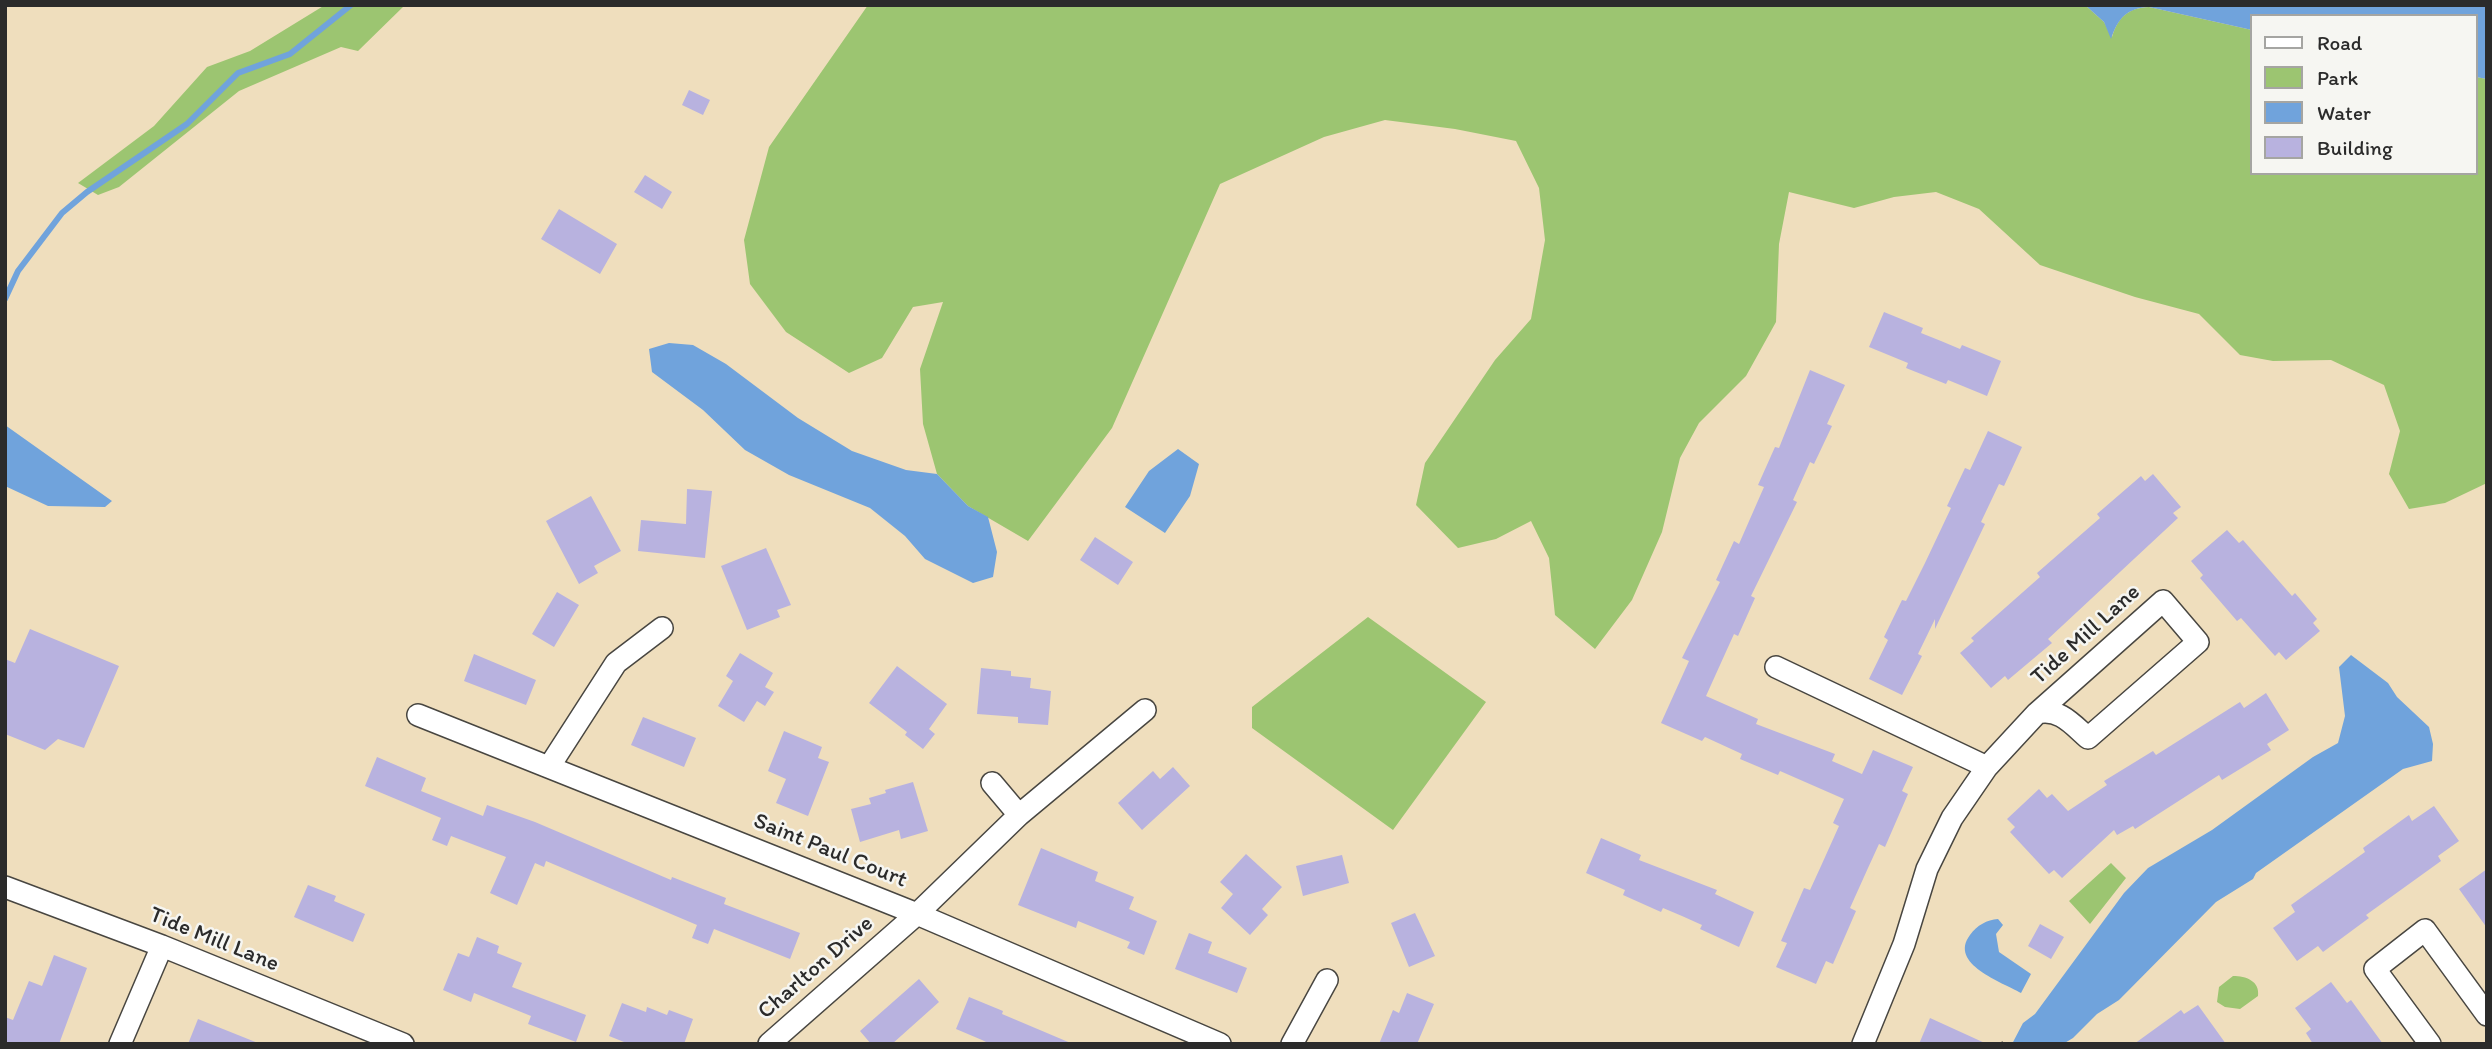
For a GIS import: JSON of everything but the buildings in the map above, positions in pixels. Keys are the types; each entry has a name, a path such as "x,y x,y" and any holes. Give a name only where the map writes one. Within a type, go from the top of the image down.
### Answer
{"street":[{"name":"Tide Mill Lane","path":"1863,1044 1904,944 1927,869 1952,818 1987,767 2037,713 2163,601 2198,642 2088,738 2059,713 2049,710 2037,713"},
{"path":"549,768 616,663 662,628"},
{"path":"1776,667 1987,767"},
{"name":"Charlton Drive","path":"769,1044 917,914 1019,815 1144,710"},
{"name":"Saint Paul Court","path":"418,715 917,914 1220,1044"},
{"path":"992,783 1019,815"},
{"name":"Tide Mill Lane","path":"5,887 162,946 403,1044"},
{"path":"2430,1044 2375,969 2425,930 2487,1015"},
{"path":"120,1044 162,946"},
{"path":"1292,1044 1327,980"}],"green space":[{"path":"325,5 405,5 358,51 341,47 239,91 119,187 98,195 78,183 154,126 207,67 250,51"},
{"path":"868,5 2085,5 2104,22 2112,37 2117,24 2125,15 2135,9 2149,7 2250,30 2250,175 2478,175 2478,77 2487,79 2487,483 2445,503 2409,509 2389,474 2400,431 2384,385 2331,360 2273,361 2240,355 2199,314 2135,297 2040,265 1979,209 1936,192 1894,197 1854,208 1789,192 1779,244 1776,322 1746,376 1699,423 1680,458 1662,532 1632,600 1595,649 1555,615 1549,558 1531,521 1496,539 1458,548 1416,505 1425,463 1495,360 1531,319 1545,240 1539,188 1516,141 1455,129 1385,120 1324,137 1220,184 1112,428 1028,541 968,506 937,474 923,424 920,369 943,302 913,307 882,358 849,373 786,332 750,284 744,240 769,147"},
{"path":"1368,617 1486,702 1393,830 1252,728 1252,707"},
{"path":"2111,863 2126,878 2090,924 2069,901"},
{"path":"2233,976 2251,980 2258,991 2258,996 2240,1009 2225,1007 2217,1002 2219,987"}],"water":[{"path":"2085,5 2487,5 2487,79 2478,77 2478,14 2250,14 2250,30 2149,7 2135,9 2124,16 2111,39 2104,22"},
{"path":"669,343 693,345 726,364 798,418 852,451 906,470 937,474 968,506 988,517 997,552 993,577 973,583 925,559 905,536 870,508 789,475 745,450 703,410 652,372 649,349"},
{"path":"5,425 112,501 105,507 48,506 5,486"},
{"path":"1178,449 1199,464 1190,496 1165,533 1125,507 1149,471"},
{"path":"2351,655 2388,683 2397,697 2429,727 2433,744 2432,761 2403,769 2256,873 2253,879 2216,902 2119,1000 2097,1014 2073,1038 2063,1044 2012,1044 2023,1023 2035,1014 2124,893 2148,868 2212,830 2313,757 2338,743 2345,716 2339,667"},
{"path":"1998,919 2003,925 1996,934 1999,952 2031,974 2021,993 1980,971 1966,955 1965,945 1973,931 1982,924"}],"waterway":[{"path":"5,299 18,271 62,213 87,192 187,124 238,73 290,54 351,5"}]}
